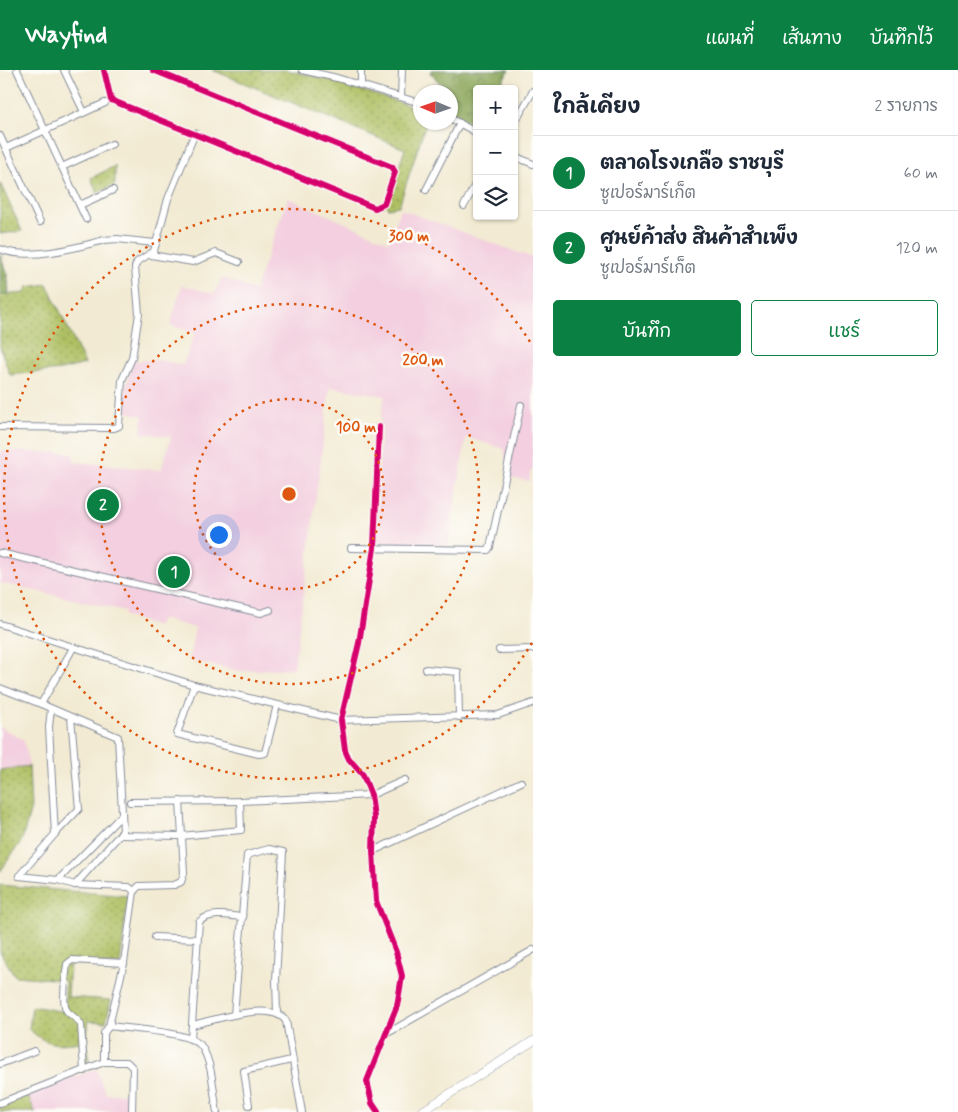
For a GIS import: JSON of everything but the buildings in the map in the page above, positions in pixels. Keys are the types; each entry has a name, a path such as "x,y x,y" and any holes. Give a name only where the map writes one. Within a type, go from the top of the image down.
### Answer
{"street":[{"path":"17,70 86,219"},
{"path":"64,70 84,112"},
{"path":"104,70 111,100 374,208 384,204 394,180 395,172 392,167 153,70"},
{"path":"302,70 320,72 413,101"},
{"path":"360,85 361,70"},
{"path":"401,97 402,70"},
{"path":"518,117 533,91"},
{"path":"6,148 105,103"},
{"path":"426,190 460,123 473,131"},
{"path":"151,255 168,200 195,133"},
{"path":"0,136 40,222"},
{"path":"62,167 112,144"},
{"path":"518,159 533,164"},
{"path":"464,206 473,189"},
{"path":"80,205 113,190"},
{"path":"0,249 10,254 25,254 104,240 117,239 156,243"},
{"path":"0,428 100,428 119,426 122,380 132,358 139,314 135,267 137,262 151,255 193,262 216,253 239,262"},
{"path":"351,548 488,550 521,405"},
{"path":"378,1112 372,1103 367,1081 397,1006 402,976 396,952 376,901 372,851 374,817 371,795 363,775 349,759 345,750 340,720 359,643 374,548 379,427"},
{"path":"0,553 261,613 270,610"},
{"path":"0,624 194,685 340,720 498,715 533,703"},
{"path":"41,704 73,648"},
{"path":"499,650 533,649"},
{"path":"426,670 458,672 459,717"},
{"path":"194,685 177,734 259,754 265,753 277,705"},
{"path":"0,688 118,736 123,832 75,885"},
{"path":"51,709 49,727 55,834"},
{"path":"71,717 79,809 19,876 58,880 75,885 129,887 134,891"},
{"path":"130,802 240,801 371,795 405,780"},
{"path":"372,851 521,782"},
{"path":"104,1062 104,1033 108,1026 124,963 134,891 139,886 174,885 180,882 184,873 180,836 180,801"},
{"path":"120,835 180,836 241,830 240,801"},
{"path":"58,880 122,815"},
{"path":"234,1015 247,855 269,848 283,852 276,980 277,1013"},
{"path":"191,1039 199,922 203,918 216,915 243,917"},
{"path":"155,937 197,939"},
{"path":"386,1034 533,950"},
{"path":"84,1071 81,1025 79,1020 67,1011 64,1005 67,964 72,960 124,963"},
{"path":"193,1025 234,1015 277,1013 286,1021 291,1060 302,1112"},
{"path":"108,1026 177,1035 191,1039 202,1046 208,1065 217,1112"},
{"path":"421,1112 533,1041"},
{"path":"0,1064 34,1051"},
{"path":"250,1106 244,1071 291,1060"},
{"path":"0,1103 104,1062 127,1062 133,1068 132,1112"}],"shaded area":[{"path":"288,198 389,242 400,209 533,258 533,470 530,470 530,481 510,478 504,449 466,437 448,545 376,544 381,416 385,396 330,387 294,668 239,671 189,660 195,628 161,619 157,627 124,615 125,611 0,583 0,451 73,453 74,462 161,470 171,437 141,433 143,416 119,410 133,361 159,360 183,365 195,333 170,325 182,285 214,294 222,278 255,290"},
{"path":"0,727 24,740 29,766 0,770"},
{"path":"96,1069 106,1094 128,1094 127,1111 35,1112 27,1094"}],"green space":[{"path":"212,70 287,70 330,80 413,107 413,130 424,130 399,206 388,208 386,204 405,149"},
{"path":"431,70 509,70 500,85 473,85 473,124 458,116 458,85 442,85 430,73"},
{"path":"115,166 115,185 97,193 91,178"},
{"path":"0,183 22,231 0,234"},
{"path":"0,254 8,278 9,294 0,295"},
{"path":"47,284 85,364 61,370 10,375 0,347 0,295 25,293 27,287"},
{"path":"29,766 31,808 22,840 0,872 0,770"},
{"path":"0,885 128,896 120,965 70,963 68,997 111,1000 106,1022 89,1021 86,1040 89,1062 83,1064 80,1042 53,1043 41,1039 29,1029 32,1006 65,1012 65,980 15,976 0,952"},
{"path":"27,1094 35,1112 0,1112 0,1106"}],"cycle path":[{"path":"104,70 111,100 375,208 384,204 395,172 392,167 153,70"},
{"path":"378,1112 372,1103 367,1081 397,1006 402,976 396,952 376,901 373,851 374,817 371,795 363,775 349,759 345,750 341,720 359,643 374,548 379,427"}],"place":[{"name":"ศูนย์ค้าส่ง สินค้าสำเพ็ง","path":"103,505"},
{"name":"ตลาดโรงเกลือ ราชบุรี","path":"174,572"}]}
